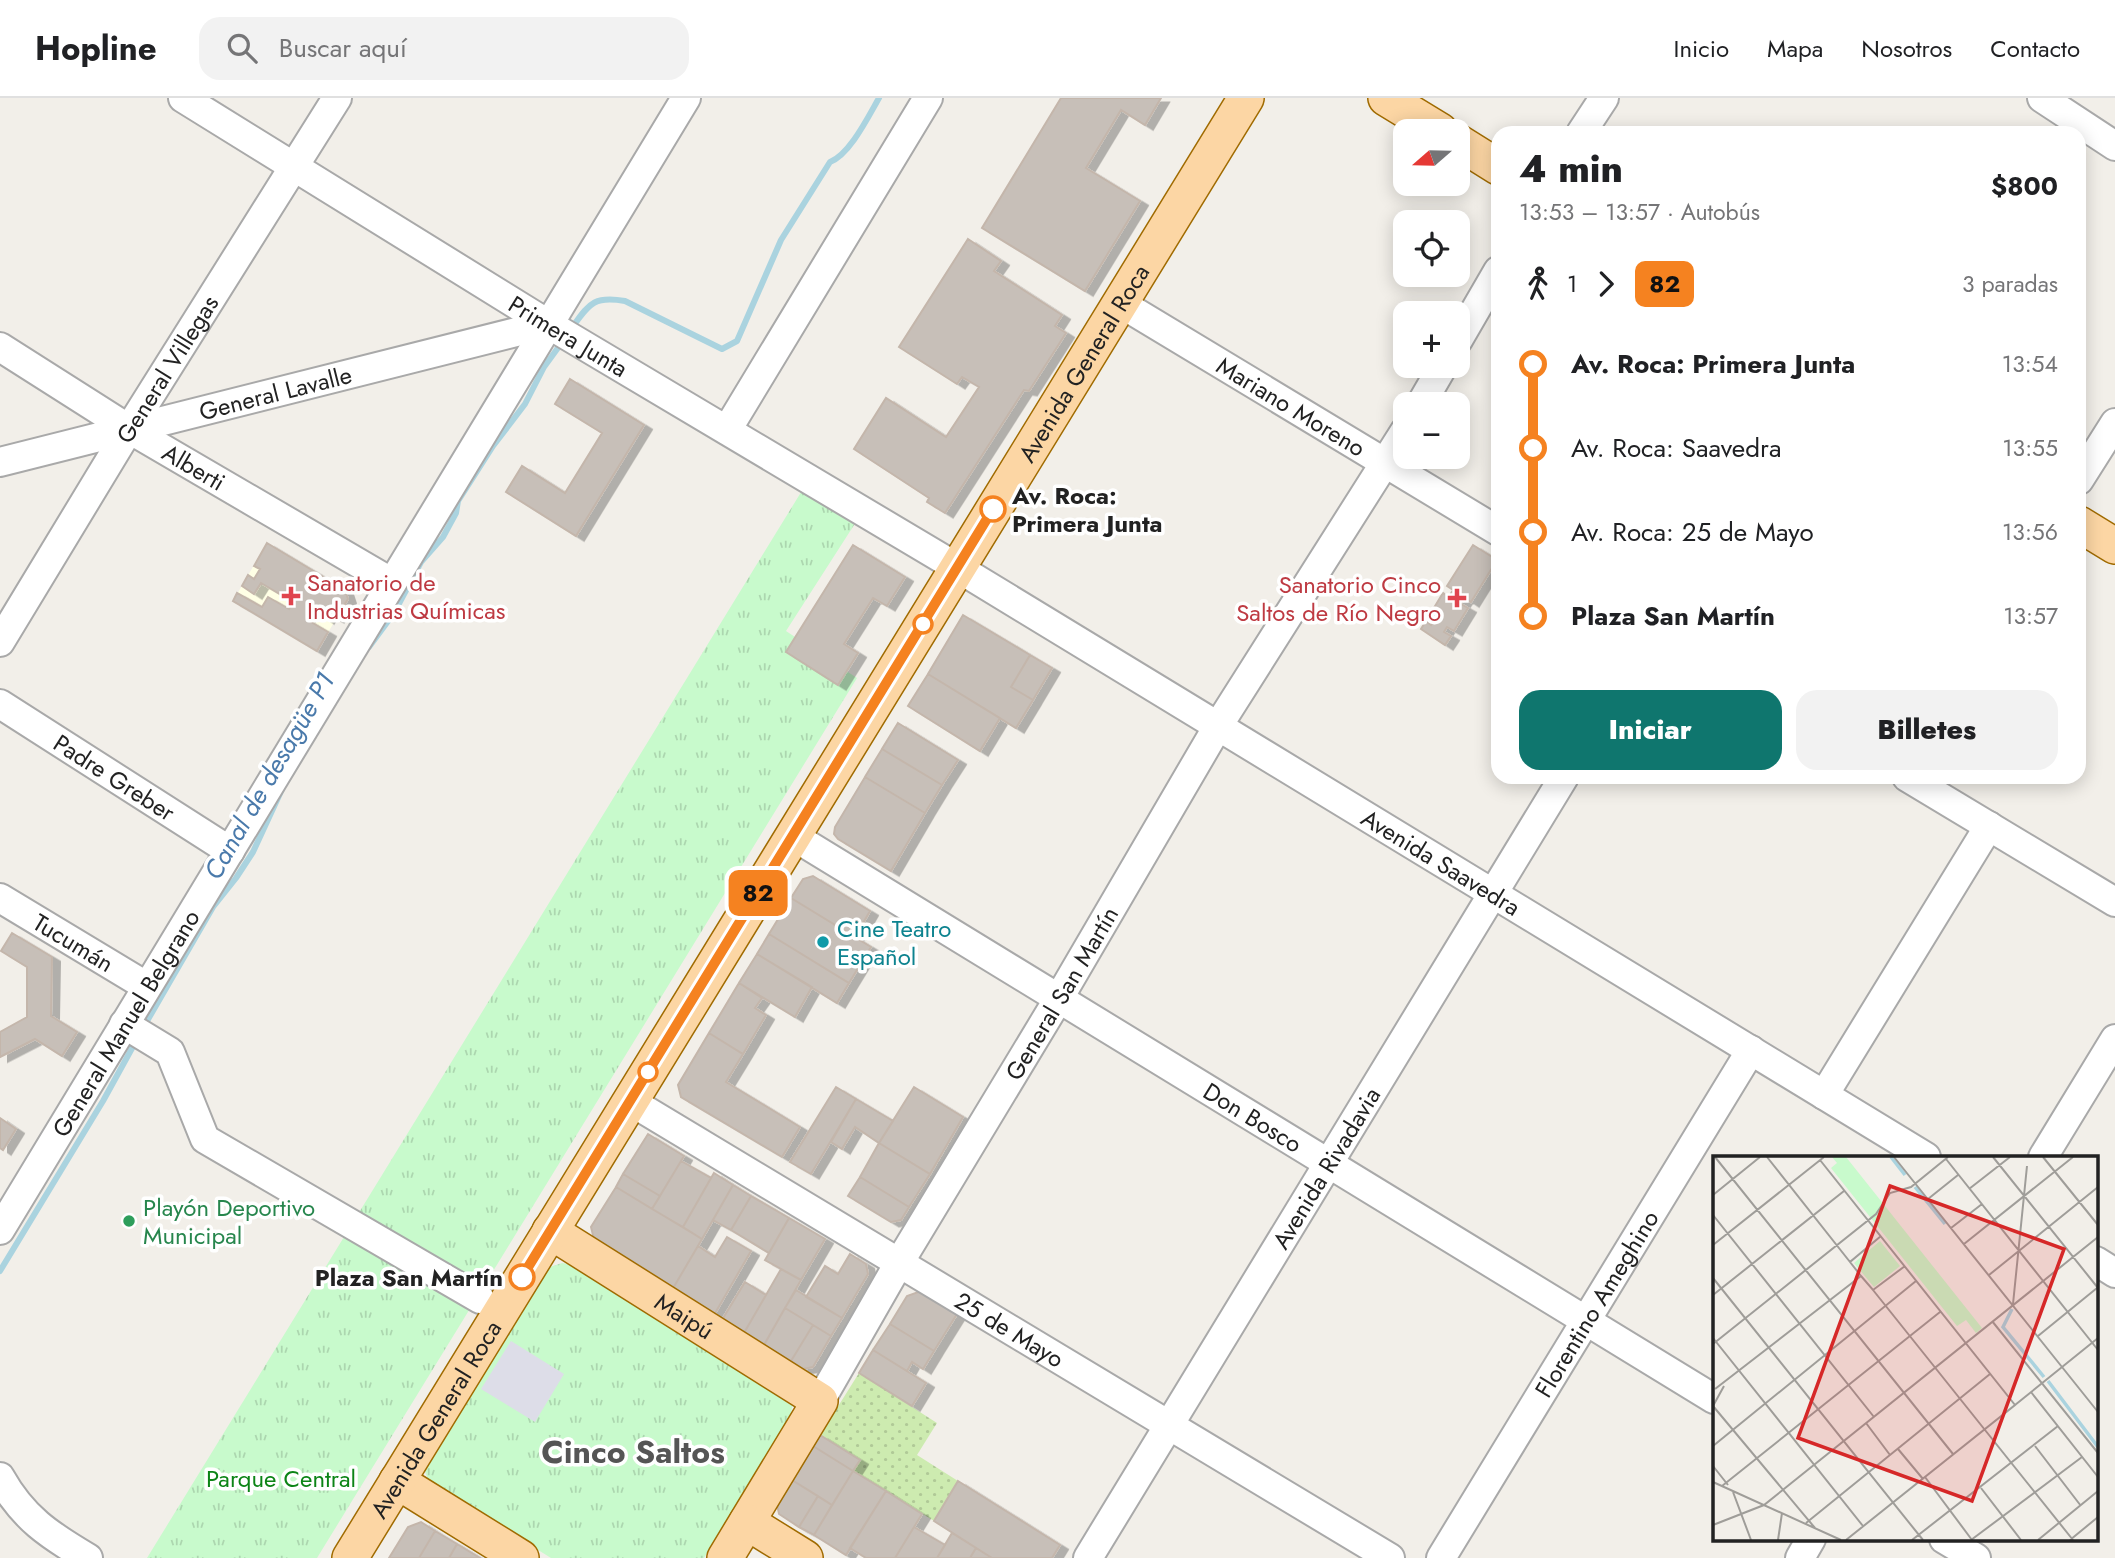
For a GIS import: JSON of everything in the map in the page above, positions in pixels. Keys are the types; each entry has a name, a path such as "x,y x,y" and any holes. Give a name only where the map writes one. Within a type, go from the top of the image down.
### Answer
{"main road":[{"name":"Avenida General Roca","path":"350,1558 1246,98"},
{"path":"1386,98 1420,119"},
{"path":"1470,150 1491,163"},
{"path":"2086,528 2115,546"},
{"name":"Maipú","path":"550,1231 820,1401"},
{"name":"General San Martín","path":"725,1558 820,1401"},
{"path":"397,1481 521,1558"},
{"path":"747,1522 805,1558"}],"street":[{"name":"Primera Junta","path":"183,98 548,324 958,568"},
{"name":"General Villegas","path":"0,642 129,429 337,98"},
{"name":"General Manuel Belgrano","path":"0,1230 134,1031 146,986 686,98"},
{"path":"727,430 928,98"},
{"path":"1586,126 1604,98"},
{"path":"2042,98 2085,126"},
{"path":"2086,127 2115,146"},
{"path":"1470,319 1491,283"},
{"name":"Mariano Moreno","path":"1120,303 1491,527"},
{"name":"General Lavalle","path":"0,462 548,324"},
{"name":"Alberti","path":"0,347 129,429 391,582"},
{"path":"2086,469 2115,423"},
{"name":"General San Martín","path":"820,1401 1218,726 1393,451"},
{"name":"Avenida Saavedra","path":"958,568 1924,1156"},
{"name":"Padre Greber","path":"0,704 230,851"},
{"name":"Avenida Rivadavia","path":"1088,1558 1560,784"},
{"path":"1927,784 1989,826 2115,902"},
{"path":"1824,1095 1989,826"},
{"name":"Don Bosco","path":"793,836 1713,1398"},
{"name":"Tucumán","path":"0,898 146,986"},
{"path":"134,1031 170,1052 205,1139 480,1299"},
{"path":"2044,1156 2115,1039"},
{"name":"Florentino Ameghino","path":"1441,1558 1751,1051"},
{"name":"25 de Mayo","path":"630,1101 1390,1558"},
{"path":"2098,1262 2115,1273"},
{"path":"0,1477 29,1519 88,1558"},
{"path":"1800,1558 1810,1540"},
{"path":"1946,1540 1976,1558"}],"shaded area":[{"name":"Sanatorio de Industrias Químicas","path":"267,543 345,590 348,599 317,651 233,601"},
{"path":"511,1341 564,1374 535,1422 481,1389"}],"green space":[{"name":"Parque Central","path":"803,489 856,522 786,631 857,678 317,1558 147,1558"},
{"name":"Plaza San Martín","path":"562,1263 568,1264 785,1392 793,1403 790,1417 704,1558 551,1558 428,1480 424,1468 545,1272"},
{"path":"859,1373 937,1423 917,1455 958,1481 934,1521 853,1471 860,1460 820,1435"}],"building":[{"path":"1061,98 1161,98 1145,125 1121,110 1086,168 1140,201 1085,291 982,228"},
{"path":"968,239 1001,261 994,271 1062,315 1055,326 1066,333 1029,391 1024,390 945,513 927,502 929,498 854,449 886,398 946,437 979,387 962,377 957,384 899,347"},
{"path":"570,379 644,425 576,536 506,492 522,466 565,493 602,433 555,404"},
{"name":"Sanatorio de Industrias Químicas","path":"267,543 345,590 348,599 336,618 329,614 326,619 322,616 324,611 314,605 306,619 328,632 317,651 233,601 237,593 262,607 268,597 289,609 293,602 261,583 254,594 242,586 248,575 254,579 260,569 254,566"},
{"path":"853,545 905,577 887,606 873,598 844,644 858,653 838,685 786,652"},
{"name":"Sanatorio Cinco Saltos de Río Negro","path":"1473,545 1491,556 1491,570 1471,602 1465,598 1461,604 1468,608 1454,631 1447,627 1444,632 1451,636 1445,645 1421,629 1426,621 1431,625 1435,619 1429,616 1443,593 1449,597 1453,590 1447,586"},
{"path":"963,615 1030,655 1011,687 1033,700 1016,728 928,674"},
{"path":"1030,655 1052,668 1033,700 1011,687"},
{"path":"928,674 1000,718 980,751 908,706"},
{"path":"898,723 958,760 942,785 882,749"},
{"path":"882,749 942,785 925,813 865,777"},
{"path":"865,777 925,813 891,871 834,834 835,827"},
{"path":"813,876 870,911 855,937 791,898 803,879"},
{"name":"Cine Teatro Español","path":"791,898 871,947 849,983 769,934"},
{"path":"12,933 52,957 51,1016 77,1032 62,1056 35,1039 0,1057 0,1032 27,1017 27,967 1,951"},
{"path":"769,934 849,983 837,1003 757,954"},
{"path":"757,954 812,987 795,1017 739,983"},
{"path":"739,983 762,998 755,1008 766,1015 743,1054 709,1033"},
{"path":"709,1033 743,1054 726,1082 800,1127 782,1157 681,1097 678,1085"},
{"path":"836,1087 856,1099 811,1174 790,1162"},
{"path":"914,1087 963,1117 930,1174 879,1143"},
{"path":"856,1099 893,1121 879,1143 855,1127 842,1149 831,1142"},
{"path":"0,1118 16,1129 3,1150 0,1148"},
{"path":"648,1134 684,1156 660,1196 623,1174"},
{"path":"879,1143 930,1174 909,1207 860,1177"},
{"path":"681,1161 711,1178 683,1227 652,1209"},
{"path":"714,1173 733,1185 702,1239 683,1227"},
{"path":"623,1174 660,1196 652,1209 616,1187"},
{"path":"860,1177 909,1207 901,1220 891,1222 848,1196"},
{"path":"733,1185 751,1196 731,1230 713,1220"},
{"path":"616,1187 702,1239 672,1290 595,1243 591,1227"},
{"path":"751,1196 789,1218 769,1253 731,1230"},
{"path":"789,1218 825,1239 801,1280 765,1260"},
{"path":"727,1237 751,1251 714,1315 672,1290 698,1246 715,1257"},
{"path":"850,1254 866,1264 868,1274 842,1318 806,1297 825,1266 838,1274"},
{"path":"781,1269 801,1280 764,1345 744,1333"},
{"path":"745,1282 766,1295 744,1333 722,1320"},
{"path":"796,1290 842,1318 831,1336 785,1308"},
{"path":"921,1291 957,1314 934,1351 890,1324 907,1296"},
{"path":"785,1308 813,1325 791,1361 764,1345"},
{"path":"890,1324 934,1351 923,1369 912,1362 907,1371 873,1350"},
{"path":"813,1325 831,1336 813,1367 803,1369 791,1361"},
{"path":"873,1350 926,1383 912,1406 859,1373"},
{"path":"820,1435 860,1460 853,1471 813,1446"},
{"path":"813,1446 853,1471 832,1505 792,1480"},
{"path":"853,1471 886,1491 846,1555 814,1535"},
{"path":"792,1480 818,1496 799,1527 779,1514 777,1504"},
{"path":"958,1481 1060,1545 1052,1558 992,1558 934,1521"},
{"path":"886,1491 922,1514 895,1558 866,1558 850,1548"},
{"path":"818,1496 832,1505 814,1535 799,1527"},
{"path":"421,1522 435,1531 419,1558 389,1558 408,1527"},
{"path":"914,1527 945,1545 937,1558 895,1558"},
{"path":"435,1531 457,1544 449,1558 419,1558"},
{"path":"952,1533 976,1548 970,1558 937,1558"},
{"path":"457,1544 480,1558 449,1558"},
{"path":"976,1548 992,1558 970,1558"}],"waterway":[{"name":"Canal de desagüe P1","path":"574,325 595,302 607,299 625,301 722,349 737,341 781,240 830,162 845,151 879,98"},
{"name":"Canal de desagüe P1","path":"369,647 394,613 421,562 443,537 456,513 458,501 493,446 525,404 544,367 560,345"},
{"name":"Canal de desagüe P1","path":"143,1028 213,907 253,852 283,787"},
{"name":"Canal de desagüe P1","path":"0,1271 103,1101 136,1041"}],"bus line":[{"name":"82","path":"522,1277 993,509"}],"place":[{"name":"Av. Roca: Primera Junta","path":"993,509"},
{"name":"Sanatorio de Industrias Químicas","path":"291,596"},
{"name":"Sanatorio Cinco Saltos de Río Negro","path":"1457,598"},
{"name":"Cine Teatro Español","path":"823,942"},
{"name":"Playón Deportivo Municipal","path":"129,1221"},
{"name":"Plaza San Martín","path":"522,1277"}],"district":[{"name":"Cinco Saltos","path":"633,1452"}]}
